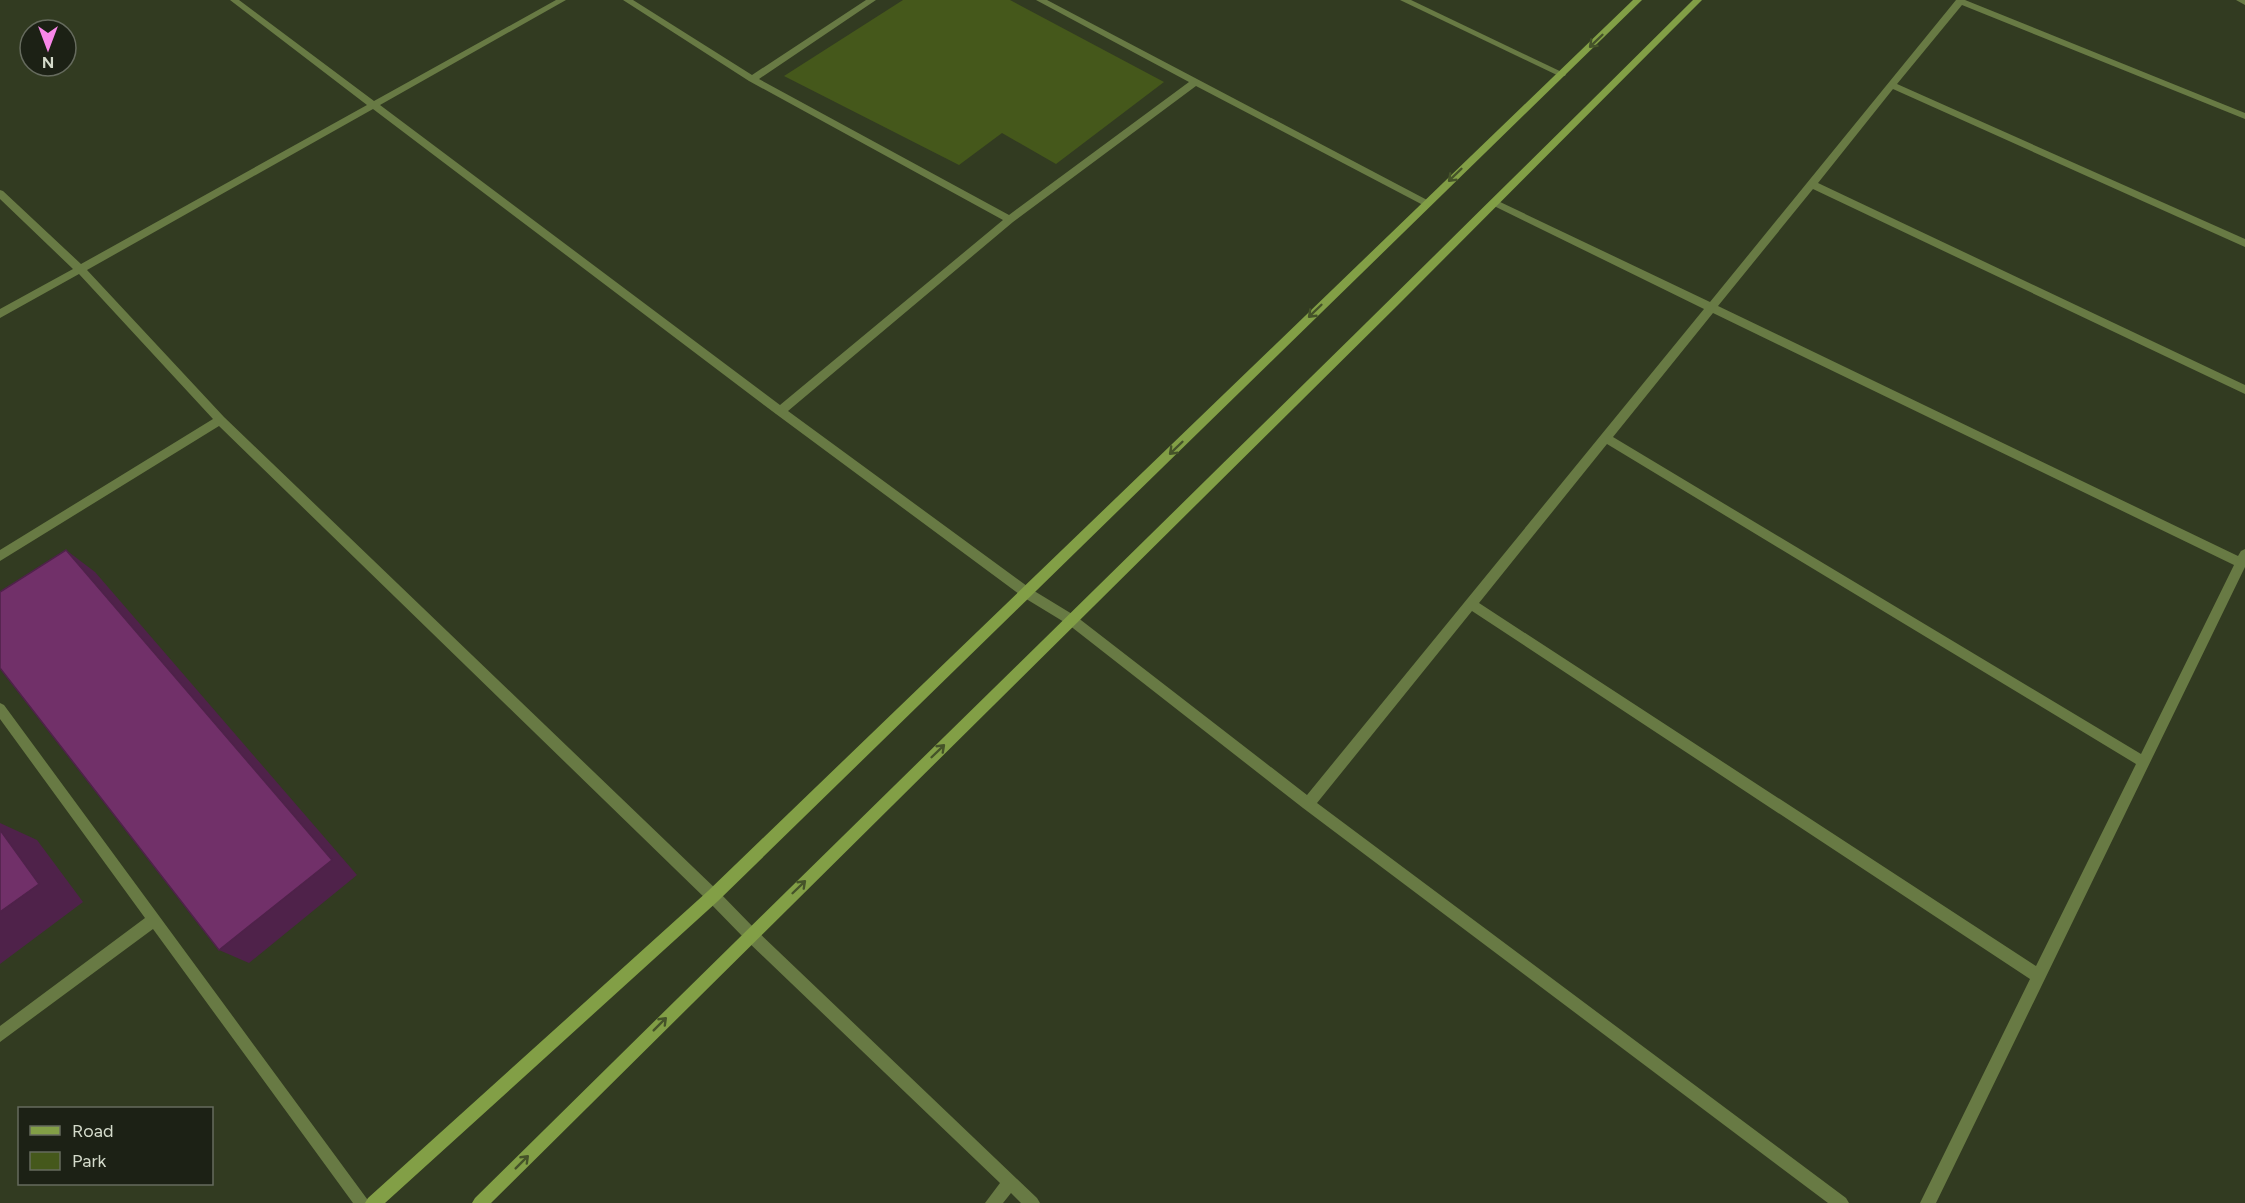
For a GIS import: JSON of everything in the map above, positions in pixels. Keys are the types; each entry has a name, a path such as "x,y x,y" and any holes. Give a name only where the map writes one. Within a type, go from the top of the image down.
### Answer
{"street":[{"path":"238,3 254,0"},
{"path":"0,314 562,0"},
{"path":"627,0 752,79 1010,220"},
{"path":"752,79 872,0"},
{"path":"1040,0 1426,203"},
{"path":"1404,0 1562,74"},
{"path":"373,1203 713,896 1638,0"},
{"path":"480,1203 750,934 1495,204 1698,0"},
{"path":"2240,0 2245,2"},
{"path":"1308,804 1960,1 2245,116"},
{"path":"238,3 780,411 1027,593 1072,621 1308,804 1841,1203"},
{"path":"780,411 1010,220 1197,81"},
{"path":"1891,85 2245,243"},
{"path":"1812,184 2245,390"},
{"path":"0,193 80,269 220,420 750,934 1032,1203"},
{"path":"1495,204 2243,558 1928,1203"},
{"path":"0,556 220,420"},
{"path":"1606,438 2143,762"},
{"path":"1471,604 2038,976"},
{"path":"0,709 362,1203"},
{"path":"0,1035 154,919"},
{"path":"993,1203 1010,1182"}],"green space":[{"path":"903,0 1010,0 1164,82 1056,164 1002,133 959,165 784,76"}],"building":[{"path":"66,550 332,860 219,950 0,668 0,592"},
{"path":"0,830 39,884 0,912"}]}
